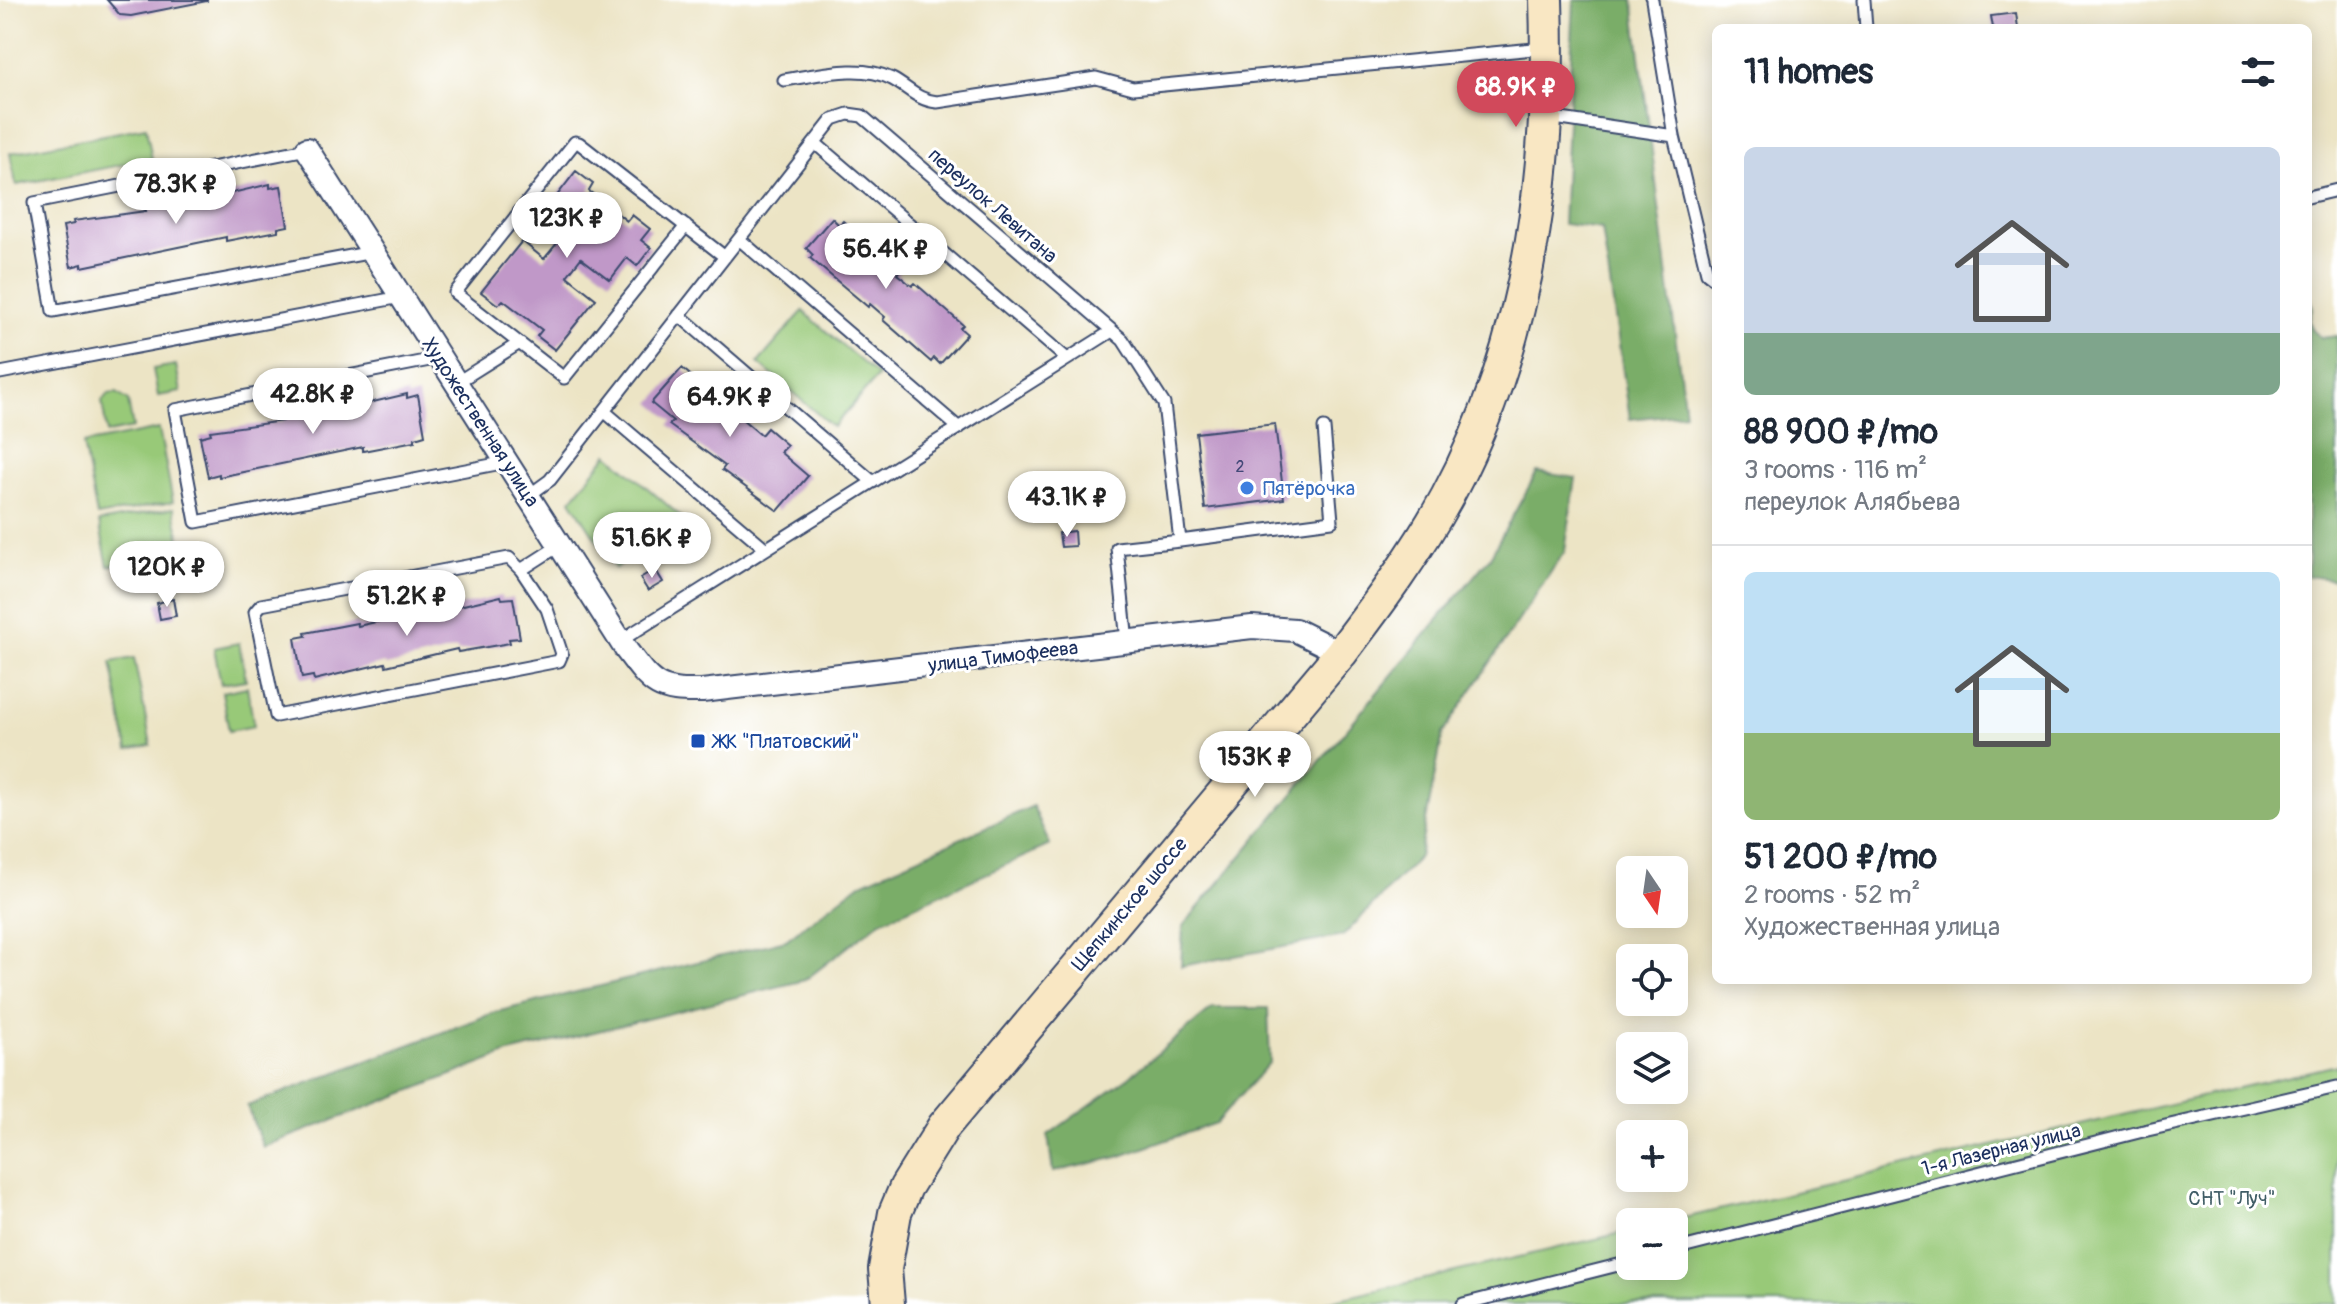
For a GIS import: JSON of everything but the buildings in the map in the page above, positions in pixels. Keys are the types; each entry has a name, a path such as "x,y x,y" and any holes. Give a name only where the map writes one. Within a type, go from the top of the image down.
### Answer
{"main road":[{"name":"Щепкинское шоссе","path":"888,1304 885,1269 895,1213 911,1177 944,1126 1341,653 1418,546 1471,448 1494,394 1514,332 1530,260 1545,116 1546,0"}],"street":[{"name":"Художественная улица","path":"307,149 620,641 649,680 660,689"},
{"name":"улица Тимофеева","path":"660,689 702,691 1127,641 1277,627 1310,636 1341,653"}],"lane":[{"path":"1652,0 1674,136 1711,276"},
{"path":"1864,0 1866,24"},
{"path":"784,80 870,71 893,79 925,100 937,102 1096,78 1133,88 1545,48"},
{"name":"переулок Левитана","path":"815,143 833,119 848,114 862,116 1123,340 1166,410 1180,541"},
{"path":"1545,116 1674,136"},
{"path":"686,226 569,375 559,377 457,297 456,290 569,145 579,143 686,226 725,257"},
{"path":"528,496 550,480 815,143 1067,359"},
{"path":"307,149 34,203 53,311 373,252"},
{"path":"2312,196 2337,190"},
{"path":"739,239 959,428"},
{"path":"0,373 401,297"},
{"path":"679,315 873,482"},
{"path":"620,641 1112,331"},
{"path":"456,383 518,344"},
{"path":"440,358 175,410 196,522 507,462"},
{"path":"604,411 766,549"},
{"path":"1127,641 1117,548 1332,521 1324,428"},
{"path":"521,570 560,545"},
{"path":"509,558 521,570 547,609 562,654 559,661 276,716 255,612 261,605 509,558"},
{"name":"1-я Лазерная улица","path":"1688,1246 2139,1132 2337,1087"},
{"path":"1463,1304 1616,1266"}],"green space":[{"path":"1574,0 1633,0 1685,413 1630,419 1602,229 1563,224"},
{"path":"146,127 152,159 16,185 10,153"},
{"path":"803,311 878,376 833,427 758,363"},
{"path":"2312,328 2322,338 2337,336 2337,580 2312,577"},
{"path":"176,365 181,392 158,396 153,369"},
{"path":"117,393 128,401 133,428 107,433 102,401 108,394"},
{"path":"159,429 173,502 97,516 83,444"},
{"path":"608,454 687,522 615,568 571,500"},
{"path":"1537,472 1576,478 1565,551 1443,733 1419,857 1343,936 1181,966 1183,926 1490,557"},
{"path":"174,508 182,552 108,566 99,522"},
{"path":"239,643 246,680 221,684 214,648"},
{"path":"134,658 151,745 128,750 111,662"},
{"path":"247,687 254,726 229,731 222,692"},
{"path":"1033,806 1050,845 881,921 805,980 509,1053 263,1147 247,1106 496,1012 786,940 859,884"},
{"path":"1213,1008 1268,1008 1270,1062 1216,1123 1118,1157 1053,1172 1048,1135 1129,1077"},
{"name":"СНТ \"Луч\"","path":"2337,1065 2337,1304 1318,1304 1616,1234 1616,1280 1688,1280 1688,1217"}],"place":[{"name":"Пятёрочка","path":"1247,488"},
{"name":"ЖК \"Платовский\"","path":"698,741"}]}
